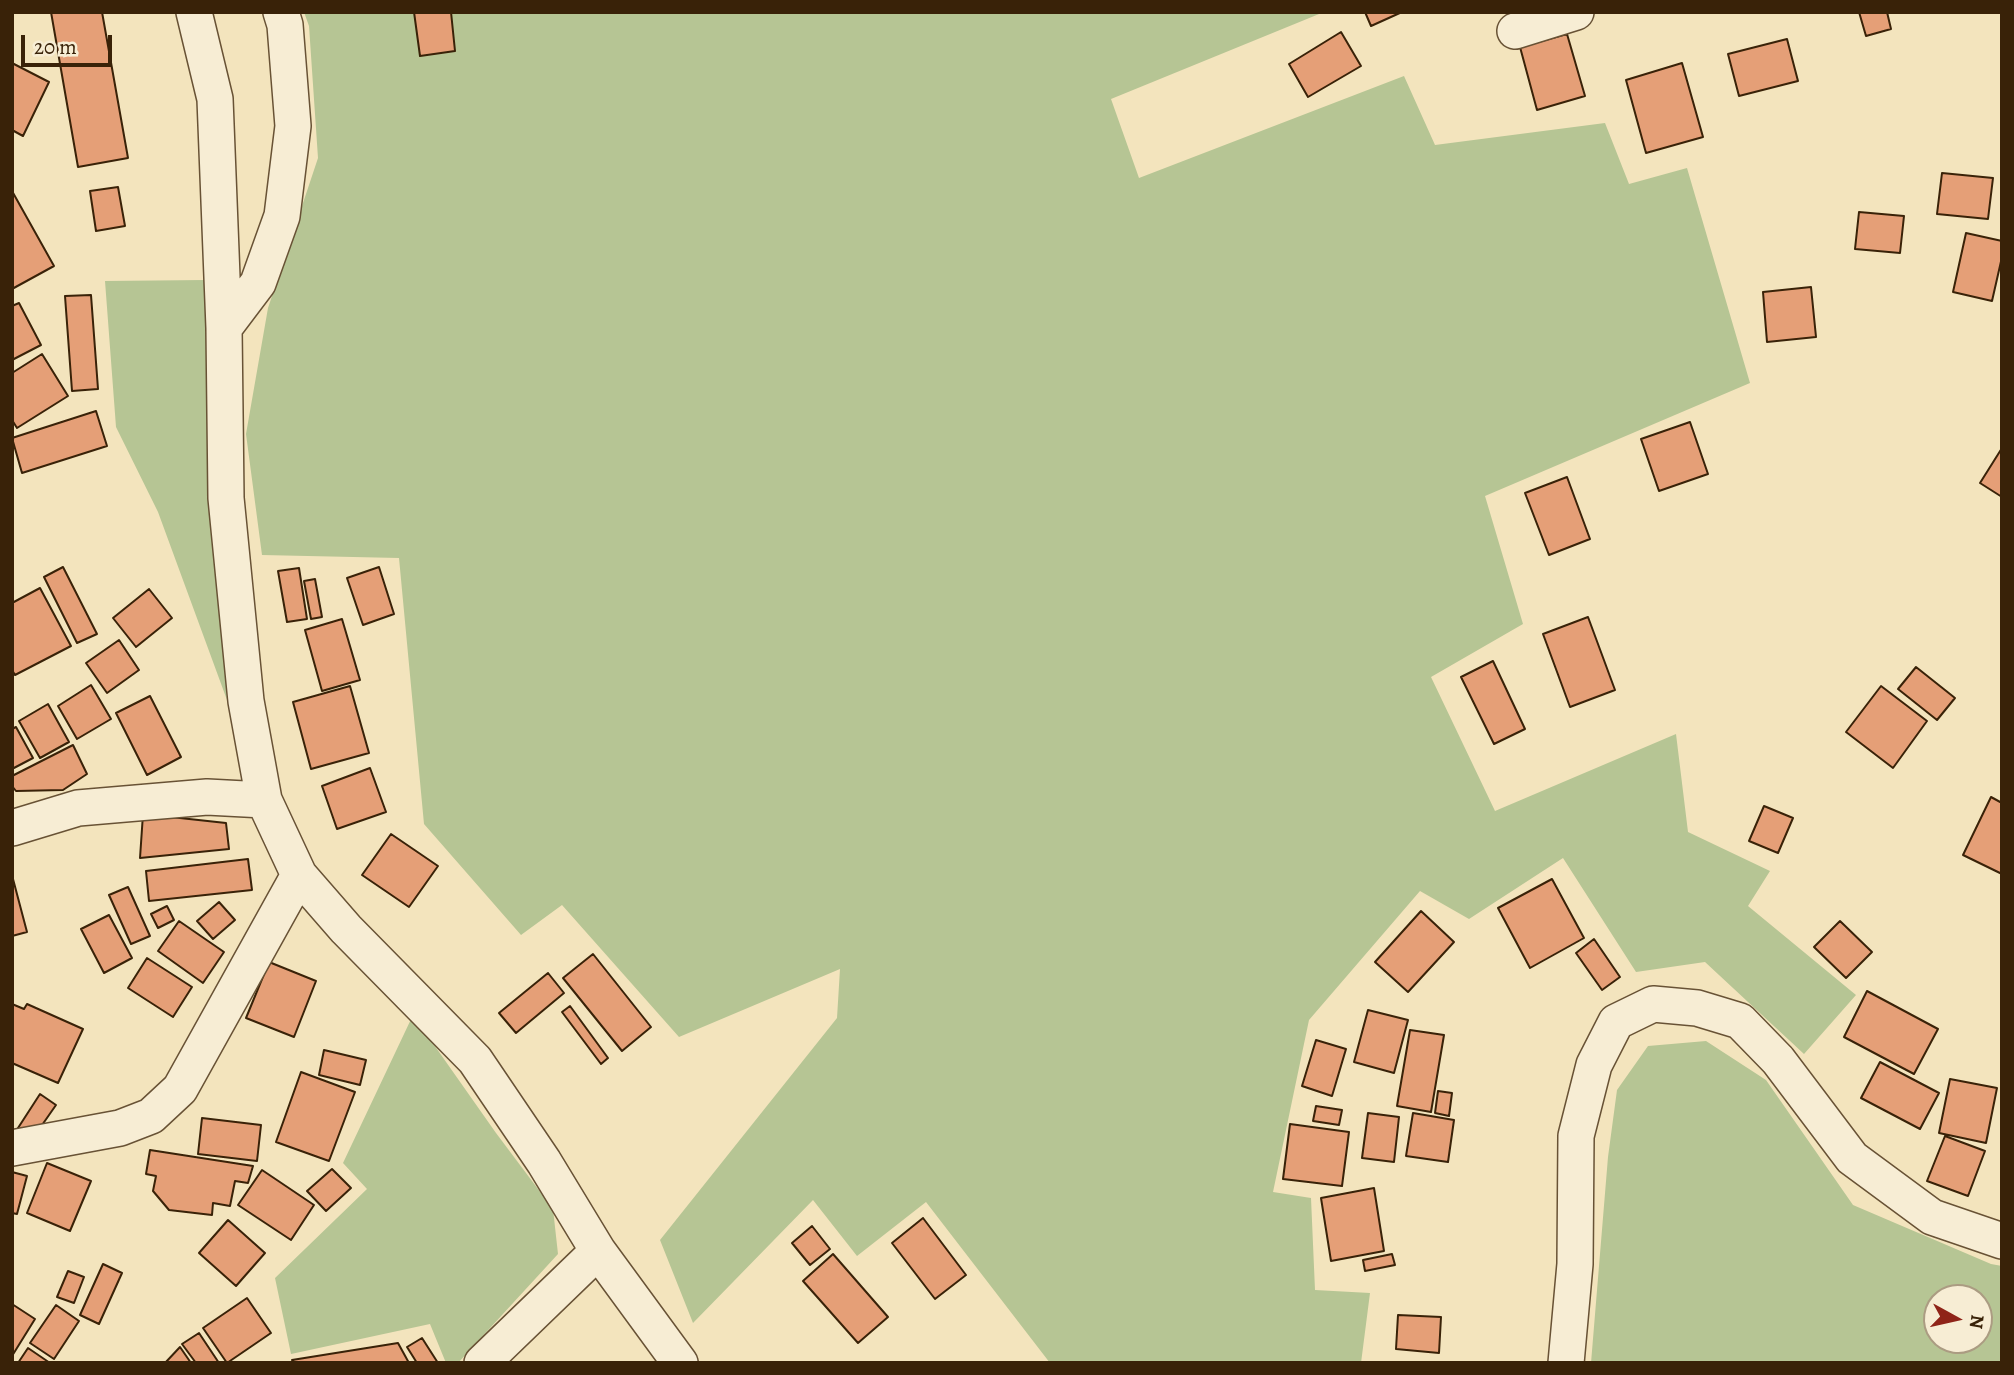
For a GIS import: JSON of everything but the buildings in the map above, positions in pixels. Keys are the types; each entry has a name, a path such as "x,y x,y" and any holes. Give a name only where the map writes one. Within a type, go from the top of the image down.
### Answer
{"street":[{"path":"194,12 215,99 224,328 226,498 246,701 264,800 299,875 346,929 475,1060 544,1162 598,1251 680,1363"},
{"path":"224,328 258,283 282,216 293,126 285,25 281,12"},
{"path":"1515,31 1576,12"},
{"path":"12,828 78,808 206,797 264,800"},
{"path":"12,1148 120,1128 150,1116 180,1089 299,875"},
{"path":"1566,1363 1575,1264 1576,1136 1594,1065 1616,1022 1653,1003 1696,1008 1740,1021 1778,1060 1852,1158 1932,1217 2002,1241"},
{"path":"482,1363 598,1251"}],"green space":[{"path":"304,12 1324,12 1111,99 1139,178 1404,76 1435,145 1605,123 1629,184 1687,168 1750,383 1485,496 1523,624 1431,677 1495,811 1676,734 1688,832 1770,871 1748,906 1856,995 1804,1054 1705,962 1636,972 1563,858 1469,919 1420,891 1309,1020 1273,1192 1311,1198 1315,1290 1370,1293 1361,1363 1050,1363 926,1202 857,1256 813,1200 693,1323 660,1240 837,1018 840,969 679,1037 562,905 521,935 424,824 399,558 262,555 246,434 268,308 318,158 309,26"},
{"path":"205,280 227,700 158,512 116,427 105,281"},
{"path":"413,1015 553,1209 558,1254 458,1363 446,1363 430,1324 291,1354 275,1278 367,1189 343,1163"},
{"path":"1706,1041 1766,1080 1853,1205 1991,1264 2002,1266 2002,1363 1591,1363 1608,1157 1617,1090 1648,1046"}]}
